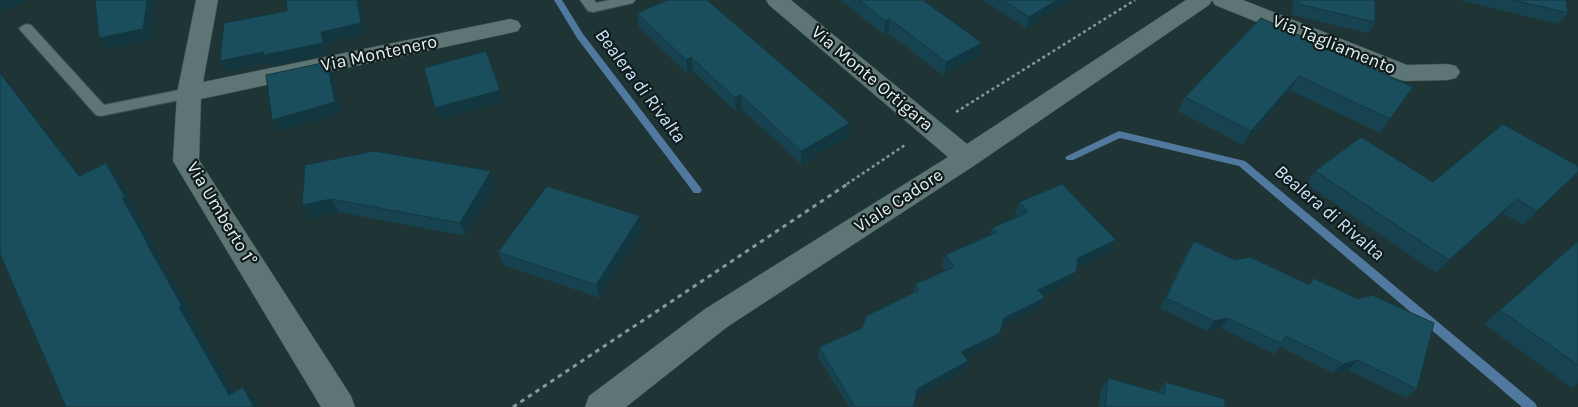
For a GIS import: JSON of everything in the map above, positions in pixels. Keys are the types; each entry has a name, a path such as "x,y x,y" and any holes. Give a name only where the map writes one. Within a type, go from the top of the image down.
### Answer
{"street":[{"name":"Via Umberto 1°","path":"207,0 189,93 186,161 339,407"},
{"name":"Via Monte Ortigara","path":"777,0 966,158"},
{"name":"Viale Cadore","path":"601,407 716,318 966,158 1201,0"},
{"name":"Via Tagliamento","path":"1223,0 1405,73 1448,72"},
{"name":"Via Montenero","path":"189,93 510,26"}],"lane":[{"path":"587,0 593,8 628,0"},
{"path":"26,28 101,111 189,93"}],"path":[{"path":"513,407 931,127 1135,0"}],"building":[{"path":"95,0 147,0 143,29 99,38"},
{"path":"286,0 357,0 361,23 321,32 323,43 264,55 263,52 220,61 224,23 287,11"},
{"path":"667,0 707,0 850,123 801,151 741,95 735,98 691,57 686,60 637,13"},
{"path":"859,0 923,0 982,43 946,62 890,19 885,21"},
{"path":"1003,0 1057,0 1029,17"},
{"path":"1298,0 1375,0 1375,22 1298,4"},
{"path":"1513,0 1566,0 1568,13"},
{"path":"1261,18 1413,87 1390,119 1299,76 1251,131 1185,97"},
{"path":"486,51 500,90 435,108 424,68"},
{"path":"327,62 335,102 272,120 266,75"},
{"path":"0,73 79,176 106,163 125,197 122,198 182,306 179,307 229,395 243,387 254,407 66,407 0,254"},
{"path":"1503,124 1578,166 1578,172 1537,211 1517,199 1449,260 1315,171 1361,137 1433,182"},
{"path":"374,151 491,171 460,223 331,199 302,205 305,165"},
{"path":"1062,184 1116,240 1078,258 1076,272 1038,290 1045,298 1004,318 1000,333 961,352 968,361 917,389 914,406 855,407 819,347 862,328 866,316 919,290 915,284 954,267 945,255 997,232 992,228 1028,212 1019,202"},
{"path":"547,186 640,216 596,285 498,252"},
{"path":"1194,241 1235,260 1250,257 1310,285 1313,278 1358,299 1372,295 1434,323 1417,389 1358,360 1343,364 1286,336 1282,344 1228,318 1214,321 1166,298"},
{"path":"1578,241 1578,365 1500,310"},
{"path":"1108,378 1165,394 1165,382 1225,399 1225,407 1105,407"}],"waterway":[{"name":"Bealera di Rivalta","path":"558,0 580,36 697,190"},
{"name":"Bealera di Rivalta","path":"1070,158 1119,134 1242,163 1531,407"}]}
